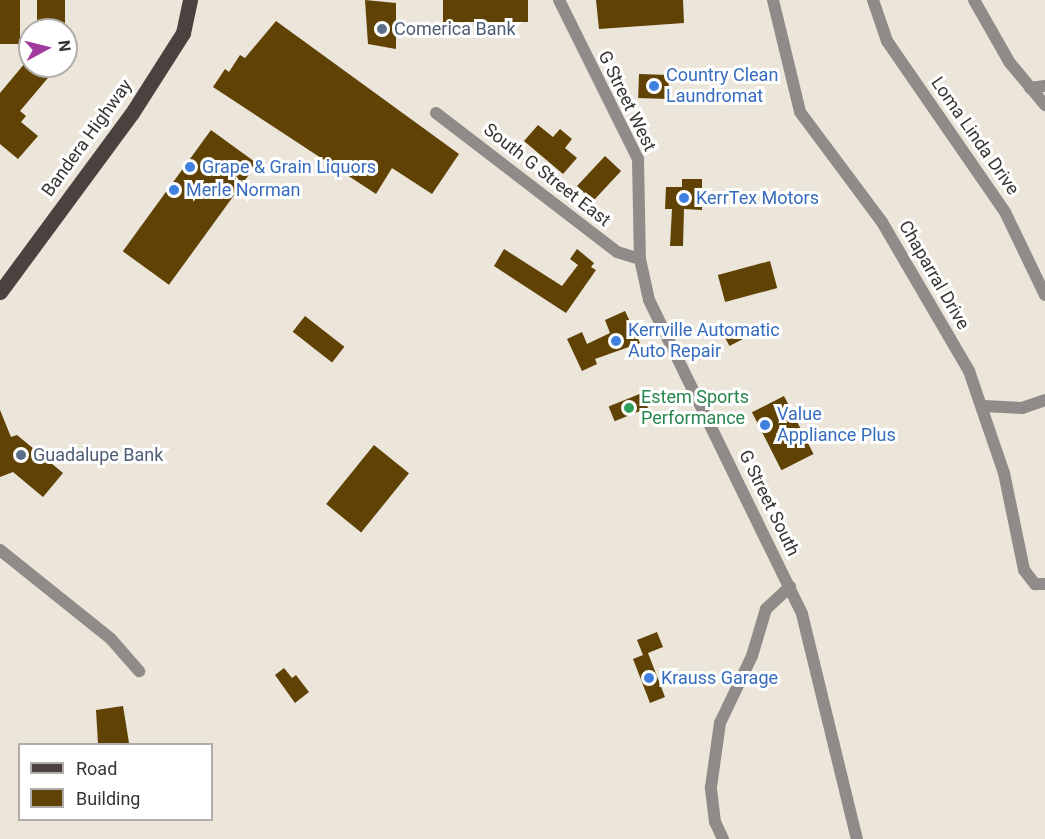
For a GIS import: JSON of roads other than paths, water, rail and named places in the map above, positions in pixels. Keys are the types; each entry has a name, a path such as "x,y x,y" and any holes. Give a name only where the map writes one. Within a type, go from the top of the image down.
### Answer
{"main road":[{"path":"183,0 188,21"},
{"name":"Bandera Highway","path":"0,292 132,112 188,21 190,0"},
{"path":"188,21 201,0"}],"street":[{"name":"G Street West","path":"559,0 638,159 640,259"},
{"name":"Chaparral Drive","path":"773,0 807,126 882,222 969,371 984,406 1004,473 1024,570 1040,584"},
{"name":"Loma Linda Drive","path":"873,0 887,40 1005,212 1045,295"},
{"path":"975,0 1000,48 1029,88 1045,105"},
{"path":"1029,88 1045,86"},
{"name":"South G Street East","path":"436,112 617,252 640,259"},
{"name":"G Street South","path":"640,259 649,300 790,587 813,645 857,839"},
{"path":"984,406 1022,408 1045,400"},
{"path":"0,550 111,639 139,671"},
{"path":"723,839 715,822 711,787 720,723 752,656 766,609 790,587"}],"place":[{"name":"Comerica Bank","path":"382,29"},
{"name":"Country Clean Laundromat","path":"654,86"},
{"name":"Grape & Grain Liquors","path":"190,167"},
{"name":"Merle Norman","path":"174,190"},
{"name":"KerrTex Motors","path":"684,198"},
{"name":"Kerrville Automatic Auto Repair","path":"616,341"},
{"name":"Estem Sports Performance","path":"629,408"},
{"name":"Value Appliance Plus","path":"765,425"},
{"name":"Guadalupe Bank","path":"21,455"},
{"name":"Krauss Garage","path":"649,678"}]}
